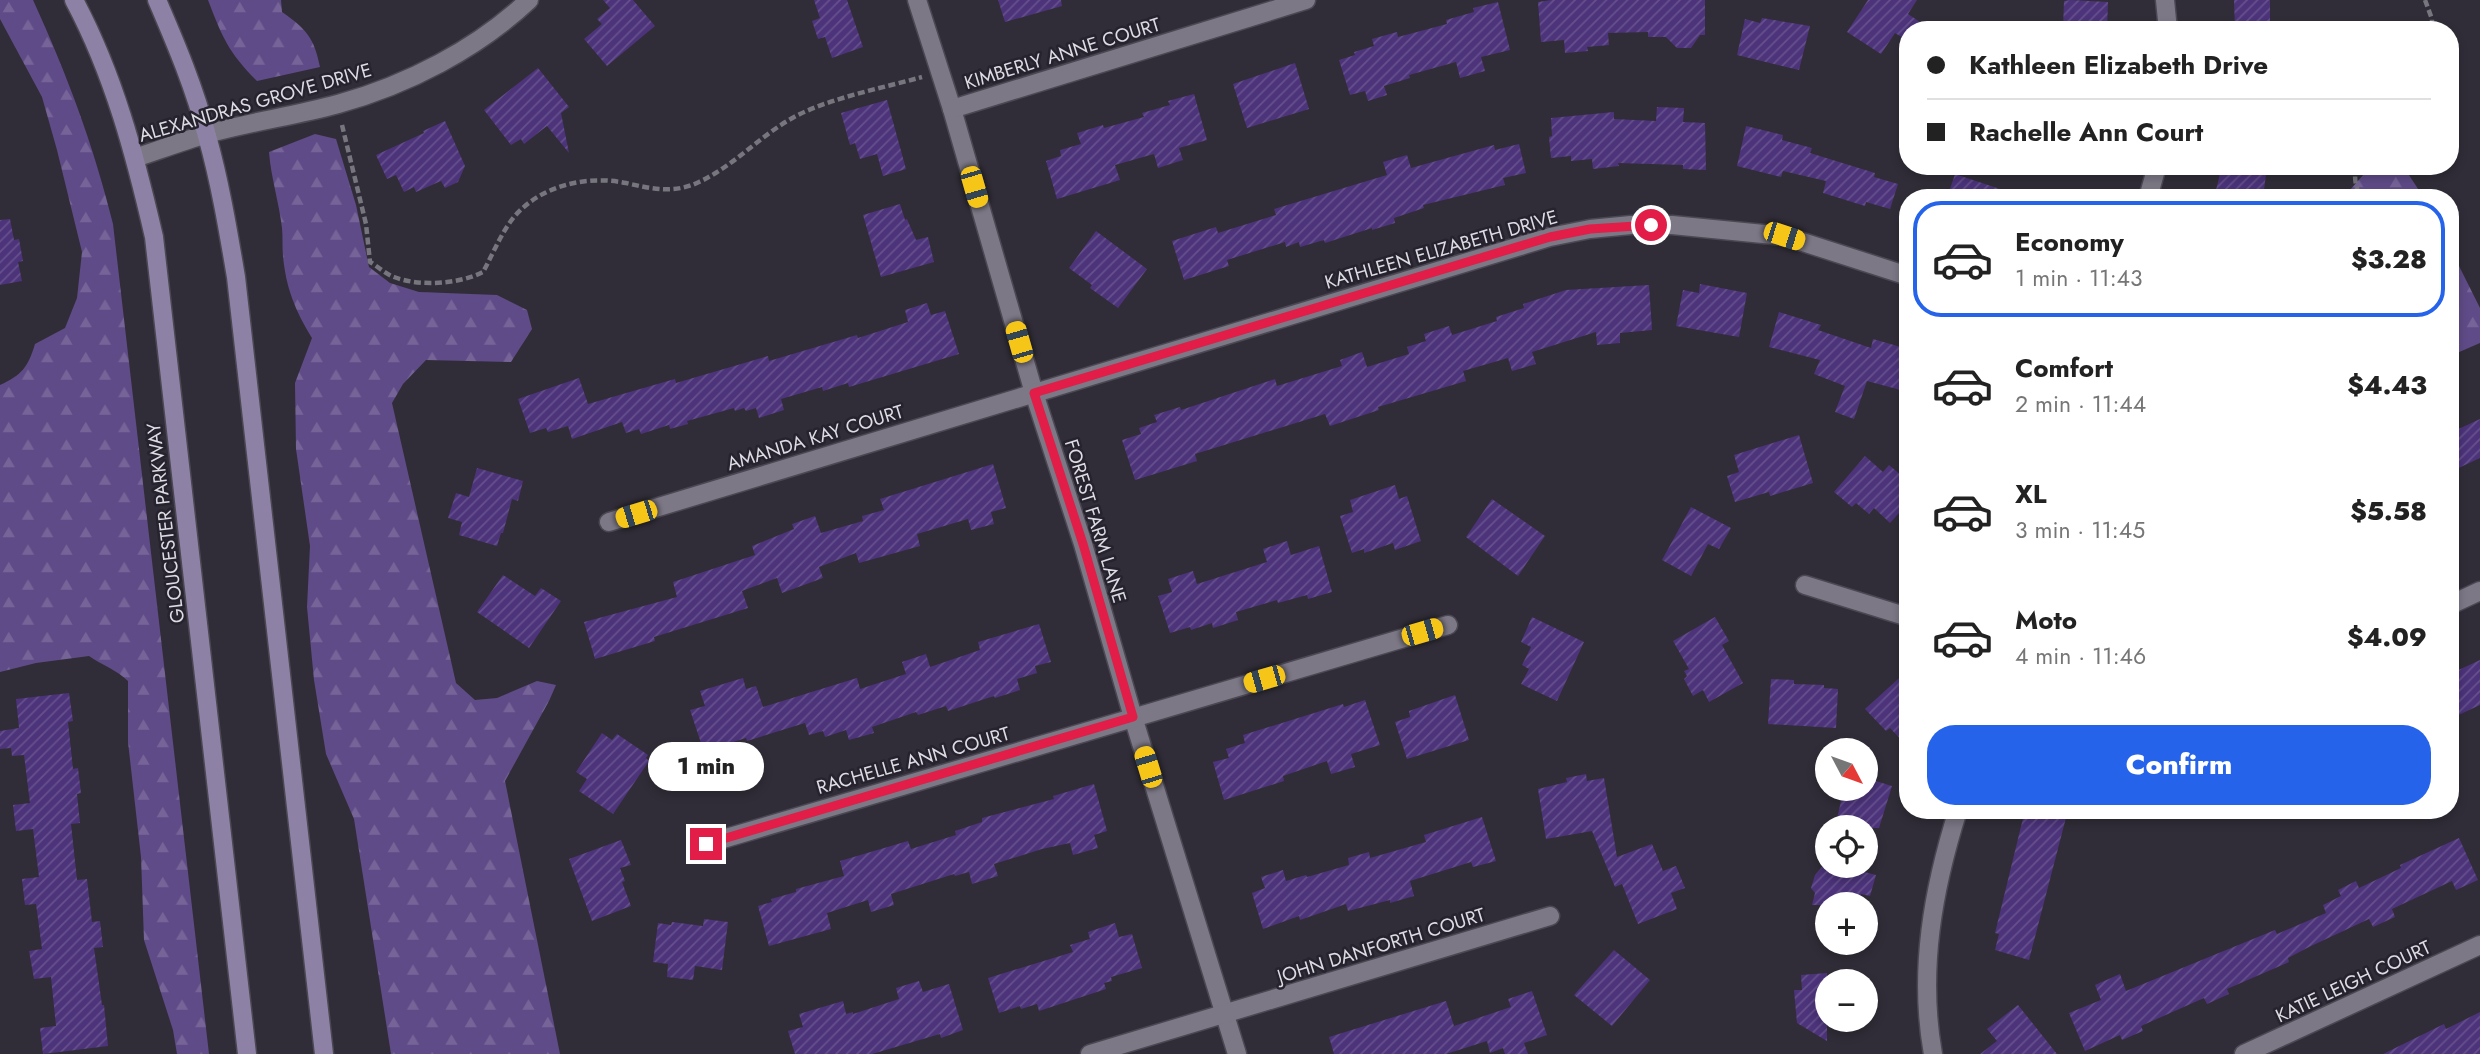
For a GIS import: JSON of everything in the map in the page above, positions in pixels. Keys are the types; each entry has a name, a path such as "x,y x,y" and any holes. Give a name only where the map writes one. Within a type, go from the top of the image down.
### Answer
{"main road":[{"name":"GLOUCESTER PARKWAY","path":"74,0 107,69 135,158 154,237 247,1054"},
{"path":"157,0 183,61 207,134 223,200 236,277 324,1054"}],"street":[{"name":"ALEXANDRAS GROVE DRIVE","path":"135,158 207,134 337,104 372,93 423,72 469,46 529,0"},
{"name":"FOREST FARM LANE","path":"918,0 1034,393 1083,544 1133,717 1237,1054"},
{"name":"KIMBERLY ANNE COURT","path":"952,109 1306,0"},
{"path":"2165,0 2167,21"},
{"name":"KATHLEEN ELIZABETH DRIVE","path":"1034,393 1550,237 1590,229 1672,225 1784,236 1899,273"},
{"name":"AMANDA KAY COURT","path":"609,522 1034,393"},
{"path":"1805,585 1899,614"},
{"path":"2459,601 2480,591"},
{"name":"RACHELLE ANN COURT","path":"706,844 1448,625"},
{"path":"1933,1054 1927,961 1931,918 1939,874 1955,819"},
{"name":"JOHN DANFORTH COURT","path":"1090,1054 1550,916"},
{"name":"KATIE LEIGH COURT","path":"2244,1054 2480,945"}],"path":[{"path":"2425,0 2432,21"},
{"path":"337,104 366,225 370,262 394,277 443,282 461,281 483,272 514,217 532,200 557,187 583,181 615,181 657,190 679,190 724,169 799,115 818,107 940,72"}],"green space":[{"path":"0,0 33,0 78,110 113,224 209,1054 177,1054 173,1030 144,940 141,857 128,742 128,681 89,656 36,663 0,672 0,385 14,378 23,369 35,344 65,328 77,298 82,252 42,97 0,19"},
{"path":"208,0 281,0 282,12 303,29 312,41 320,67 257,81 227,44"},
{"path":"315,134 336,139 356,205 369,267 390,283 419,292 497,295 527,310 532,329 511,362 426,360 403,384 392,403 456,683 475,700 497,698 537,681 556,685 505,781 560,1054 391,1054 354,819 326,754 314,680 307,607 310,546 296,449 295,383 312,338 296,308 286,278 282,228 269,152"},
{"path":"2363,175 2409,175 2418,189 2351,189"},
{"path":"2459,266 2480,308 2480,343 2459,352"}],"building":[{"path":"603,0 633,0 655,26 607,66 584,39 602,24 597,19 610,8"},
{"path":"814,0 847,0 863,47 832,58 825,37 818,39 812,21 820,18"},
{"path":"998,0 1061,0 1062,6 1005,22"},
{"path":"1705,0 1705,35 1700,35 1691,48 1677,48 1666,37 1648,37 1648,32 1608,33 1609,45 1587,47 1588,51 1565,53 1564,40 1541,42 1538,2"},
{"path":"1868,0 1917,0 1908,14 1918,21 1899,21 1899,35 1895,33 1881,54 1847,32"},
{"path":"2234,0 2270,0 2270,21 2235,21"},
{"path":"2064,1 2108,2 2107,21 2063,21"},
{"path":"1498,2 1510,50 1481,57 1485,71 1460,78 1456,62 1409,75 1410,78 1384,86 1387,95 1368,101 1365,91 1350,95 1339,60 1374,46 1372,39 1397,32 1398,37 1447,24 1446,20 1474,12 1473,8"},
{"path":"1762,18 1810,26 1799,70 1737,55 1745,19 1760,23"},
{"path":"1295,63 1309,109 1247,128 1233,84"},
{"path":"538,68 569,107 561,113 569,153 547,126 524,144 521,139 511,145 484,110"},
{"path":"1194,94 1207,140 1179,148 1183,160 1158,168 1154,154 1115,165 1120,180 1057,199 1046,161 1061,156 1060,150 1081,144 1077,133 1144,117 1142,113 1170,105 1168,101"},
{"path":"887,100 906,169 883,176 877,154 860,159 855,143 850,145 841,113"},
{"path":"1657,107 1684,108 1683,122 1705,123 1706,170 1683,169 1683,165 1618,163 1619,166 1593,169 1592,159 1571,161 1571,156 1551,158 1551,118 1614,112 1614,119 1656,121"},
{"path":"445,121 465,166 458,182 445,188 441,181 416,192 414,187 404,192 396,175 387,179 376,155"},
{"path":"1746,126 1783,135 1782,140 1812,148 1810,153 1875,173 1874,177 1898,184 1890,209 1866,202 1865,206 1823,193 1826,181 1783,171 1781,177 1737,166"},
{"path":"1519,144 1526,173 1503,178 1505,185 1423,205 1424,208 1394,218 1395,223 1325,243 1324,240 1300,247 1299,242 1286,247 1285,242 1227,260 1229,266 1184,280 1172,241 1216,227 1218,233 1276,215 1274,209 1387,175 1383,162 1407,155 1411,168 1494,145 1495,150"},
{"path":"1955,175 1958,175 2000,189 1950,189"},
{"path":"2220,175 2266,175 2264,189 2216,189"},
{"path":"900,204 916,240 928,237 934,262 881,277 863,215"},
{"path":"10,219 14,240 19,239 23,261 18,262 22,281 0,285 0,220"},
{"path":"1096,231 1147,269 1118,308 1090,288 1092,285 1069,268"},
{"path":"1700,284 1747,293 1739,337 1676,326 1683,290 1699,293"},
{"path":"1649,285 1652,330 1620,333 1620,343 1597,345 1596,332 1532,352 1536,364 1512,371 1508,358 1463,371 1466,381 1378,407 1379,410 1330,426 1325,414 1195,454 1197,461 1135,480 1122,440 1141,434 1139,428 1157,422 1154,415 1180,407 1181,410 1275,379 1277,386 1342,366 1340,360 1362,352 1367,367 1409,354 1407,347 1426,341 1424,334 1449,326 1452,335 1497,321 1496,317 1524,308 1523,304 1566,290"},
{"path":"927,303 931,315 945,311 959,354 849,387 848,383 823,391 822,387 781,399 784,410 759,418 756,408 735,411 734,408 687,421 688,424 670,429 669,425 641,434 639,429 626,433 622,422 572,439 568,426 548,432 546,428 530,433 518,399 579,378 588,404 675,379 676,383 768,356 769,361 857,335 858,338 908,322 905,310"},
{"path":"1779,312 1821,325 1818,330 1871,348 1873,339 1899,346 1899,390 1867,381 1854,419 1835,412 1845,386 1814,374 1820,360 1769,347"},
{"path":"2480,419 2480,458 2459,468 2459,429"},
{"path":"1799,435 1813,483 1770,496 1769,492 1735,502 1727,476 1739,472 1734,455"},
{"path":"1865,456 1883,472 1889,465 1899,473 1899,513 1890,523 1874,508 1869,514 1856,503 1852,507 1834,492"},
{"path":"993,464 1006,508 991,512 994,524 971,530 968,519 917,534 920,546 859,563 856,553 819,567 823,578 782,593 777,578 742,591 748,608 654,637 655,641 595,659 584,622 677,597 673,582 755,555 752,546 794,529 792,524 815,516 821,533 863,521 862,516 884,510 880,499"},
{"path":"477,468 523,481 518,501 512,499 497,546 459,535 462,522 448,518 456,493 469,497"},
{"path":"1395,485 1399,499 1407,496 1421,541 1395,550 1393,543 1364,553 1364,549 1352,553 1340,516 1353,512 1350,500"},
{"path":"1492,499 1545,536 1518,576 1466,537"},
{"path":"1691,507 1731,528 1719,549 1708,544 1691,576 1662,560"},
{"path":"1287,541 1291,555 1319,546 1332,592 1308,599 1307,595 1278,603 1277,600 1236,612 1238,620 1213,628 1212,623 1170,633 1158,596 1172,592 1168,579 1193,571 1197,584 1267,562 1263,549"},
{"path":"503,575 535,596 541,588 561,601 529,648 477,612"},
{"path":"1532,617 1584,642 1557,701 1521,684 1529,669 1522,665 1531,647 1521,642"},
{"path":"1715,617 1729,641 1722,645 1743,683 1709,702 1703,690 1693,696 1684,679 1687,676 1684,671 1689,669 1673,641"},
{"path":"1039,624 1051,662 1035,666 1037,673 1017,679 1020,690 948,711 946,706 918,715 916,712 872,727 874,733 849,740 846,730 825,737 823,731 809,735 805,723 747,741 746,738 717,747 715,742 702,746 690,710 705,706 700,691 743,678 746,689 756,686 763,707 857,678 860,689 906,674 902,662 926,654 930,667 980,650 978,642"},
{"path":"2480,660 2480,705 2459,715 2459,670"},
{"path":"1899,678 1899,738 1890,728 1886,731 1865,709"},
{"path":"1771,679 1794,680 1794,684 1824,685 1824,688 1838,689 1836,728 1768,724"},
{"path":"69,693 73,721 68,722 73,769 78,768 81,793 77,794 80,823 71,824 77,880 87,879 92,922 100,921 103,947 94,948 108,1046 43,1054 40,1028 56,1026 51,977 34,979 29,951 42,949 36,904 25,905 22,879 39,877 33,829 16,831 13,805 30,803 24,755 12,756 11,748 0,749 0,731 19,728 16,699"},
{"path":"1455,695 1469,740 1407,759 1395,722 1410,717 1409,711"},
{"path":"1365,700 1380,745 1351,754 1355,767 1331,774 1327,761 1283,776 1284,781 1224,800 1213,762 1229,758 1226,749 1245,743 1243,735 1343,704 1344,707"},
{"path":"602,733 612,740 617,734 648,755 646,758 649,761 613,814 579,791 587,779 576,772"},
{"path":"1586,774 1587,781 1604,778 1617,857 1652,844 1663,871 1676,866 1685,888 1671,893 1677,909 1638,924 1622,884 1615,887 1592,831 1546,839 1538,789 1567,782 1566,778"},
{"path":"1878,782 1892,786 1879,828 1878,815 1838,815 1841,802 1878,802"},
{"path":"1094,784 1107,831 1094,835 1098,848 1073,855 1070,843 1042,849 994,864 998,876 972,884 969,872 955,876 954,874 891,894 894,905 871,912 868,900 827,913 831,929 769,946 758,906 796,892 796,889 844,876 840,861 908,841 911,849 956,835 955,831 982,822 982,818 1054,799 1053,796"},
{"path":"1482,817 1496,861 1473,867 1471,862 1410,881 1414,896 1348,911 1346,904 1263,929 1252,893 1265,888 1261,877 1283,870 1286,881 1306,875 1307,877 1349,865 1348,858 1369,852 1370,858 1426,842 1424,835"},
{"path":"2023,819 2066,819 2029,960 1995,950 1999,934 1995,933"},
{"path":"2459,838 2478,880 2456,890 2452,881 2392,909 2395,917 2373,927 2369,919 2288,958 2289,962 2227,989 2229,994 2207,1004 2204,998 2141,1026 2143,1031 2122,1040 2120,1035 2085,1051 2069,1013 2101,1000 2095,985 2120,974 2126,991 2275,930 2277,934 2326,913 2323,905 2341,896 2338,890 2356,881 2359,888 2401,868 2400,865"},
{"path":"621,840 631,865 620,868 631,906 592,921 569,859"},
{"path":"1815,875 1815,878 1875,878 1871,892 1815,893 1811,888"},
{"path":"704,919 728,922 722,970 695,966 693,980 667,977 668,964 653,962 658,923 703,926"},
{"path":"1115,923 1119,937 1132,934 1142,968 1111,977 1112,981 1104,983 1106,989 1039,1011 1037,1004 999,1013 988,978 1073,952 1070,945 1090,939 1088,932"},
{"path":"1614,950 1650,980 1612,1026 1574,995"},
{"path":"1815,974 1815,1032 1827,1032 1827,1041 1797,1023 1794,990 1802,990 1801,975"},
{"path":"919,981 923,992 949,984 963,1030 941,1038 940,1034 872,1054 795,1054 788,1031 803,1027 799,1014 843,1001 846,1014 853,1014 899,999 896,988"},
{"path":"1532,991 1547,1035 1524,1043 1528,1054 1505,1054 1503,1048 1490,1053 1487,1041 1446,1054 1334,1054 1329,1037 1446,1001 1454,1026 1511,1007 1508,999"},
{"path":"2018,1005 2057,1054 1980,1054 1997,1041 1987,1029"},
{"path":"2480,1012 2480,1054 2383,1054 2444,1024 2446,1029"}],"route":[{"path":"706,844 1133,717 1083,544 1034,393 1550,237 1590,229 1651,225"}]}
